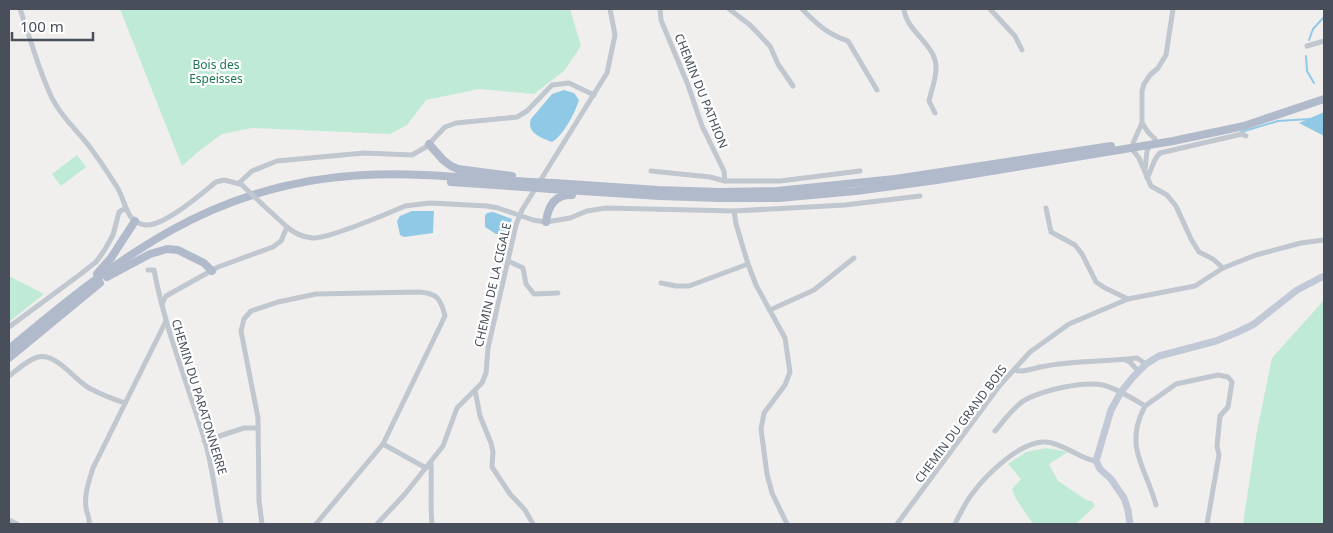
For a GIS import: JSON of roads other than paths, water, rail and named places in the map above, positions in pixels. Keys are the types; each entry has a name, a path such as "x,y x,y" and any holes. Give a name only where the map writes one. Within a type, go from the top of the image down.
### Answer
{"main road":[{"path":"546,222 547,212 551,204 556,199 567,194 747,198 814,195 937,180 1153,142 1273,116 1324,99"},
{"path":"429,144 451,166 458,169 518,177 527,184"},
{"path":"552,186 720,192 803,190 1132,146"},
{"path":"64,303 130,254 167,232 226,204 269,190 316,180 364,175 409,175 552,186 648,196"},
{"path":"9,358 107,277 145,250 190,224 228,208 291,190 344,181 385,179 527,184"},
{"path":"9,349 100,271 135,221"},
{"path":"107,277 150,254 167,249 178,250 204,263 212,271"}],"street":[{"path":"20,9 52,98 63,118 90,147 119,190 126,208 135,221 143,224 154,224 170,216 216,182 224,180 240,184 292,232 304,236 320,237 406,206 419,204 498,208 519,216 546,222 570,218 587,211 606,208 734,211 845,205 920,196"},
{"name":"CHEMIN DE LA CIGALE","path":"377,524 431,463 443,446 458,408 482,383 486,373 488,348 519,216 607,73 615,35 610,9"},
{"name":"CHEMIN DU PATHION","path":"660,9 661,20 705,132 724,171 725,181"},
{"path":"728,9 750,25 770,46 778,64 793,86"},
{"path":"802,9 820,28 836,37 848,40 877,90"},
{"path":"904,9 908,21 934,55 937,67 929,101 935,113"},
{"path":"990,9 1015,36 1022,50"},
{"path":"1173,9 1166,54 1158,68 1144,84 1142,91 1142,123 1132,146 1151,186 1167,195 1176,206 1190,240 1199,252 1213,259 1223,268"},
{"path":"1307,46 1324,41"},
{"path":"240,184 252,171 278,161 364,153 412,155 429,144 445,127 456,123 517,117 527,111 552,85 569,83 594,95"},
{"path":"1142,123 1153,142 1147,151 1146,175"},
{"path":"1146,175 1152,171 1156,157 1160,153 1242,134 1246,136"},
{"path":"650,171 710,177 725,181 780,181 860,171"},
{"path":"9,327 96,262 113,235 119,212 126,208"},
{"path":"1046,208 1051,232 1075,245 1082,254 1096,282 1128,299"},
{"path":"734,211 736,224 756,285 785,338 790,372 785,385 764,413 760,429 772,494 788,524"},
{"name":"CHEMIN DU PARATONNERRE","path":"162,305 166,296 212,271 272,247 281,241 287,227"},
{"name":"CHEMIN DU GRAND BOIS","path":"897,524 1000,385 1030,352 1069,324 1128,299 1195,286 1223,268 1256,255 1301,243 1324,240"},
{"path":"770,310 814,290 854,258"},
{"path":"508,261 523,268 526,284 534,294 558,293"},
{"path":"661,284 689,286 748,264"},
{"name":"CHEMIN DU PARATONNERRE","path":"148,270 154,270 163,312 204,441 216,490 221,524"},
{"path":"1130,524 1124,498 1111,479 1100,469 1096,460 1111,410 1121,392 1138,371 1158,356 1216,341 1238,332 1254,324 1292,294 1324,276"},
{"path":"262,524 259,501 258,418 241,332 244,319 251,311 278,302 316,294 428,293 436,296 442,304 445,316 383,444 316,524"},
{"path":"91,523 86,509 86,490 99,453 166,320"},
{"path":"9,376 31,360 39,357 48,357 57,362 88,388 125,403"},
{"path":"1014,370 1023,372 1061,364 1137,358 1146,364"},
{"path":"1125,360 1130,362 1138,371"},
{"path":"1156,506 1140,463 1134,437 1144,406 1176,384 1218,375 1228,377 1231,379 1228,406 1220,416 1216,446 1219,455 1208,524"},
{"path":"996,431 1024,401 1047,392 1084,385 1102,385 1121,392 1144,406"},
{"path":"475,390 480,416 493,452 492,467 510,494 525,510 534,524"},
{"path":"204,441 244,428 257,428"},
{"path":"955,524 977,487 1012,456 1029,445 1040,442 1053,443 1096,460"},
{"path":"383,444 426,468"},
{"path":"431,463 432,490 430,501 432,524"},
{"path":"9,520 17,524"}],"water":[{"path":"564,90 574,93 579,100 568,124 552,142 540,137 533,131 530,124 531,119 552,94"},
{"path":"1324,112 1324,136 1299,123"},
{"path":"412,211 434,211 433,233 404,237 400,235 397,221 400,216"},
{"path":"493,212 512,219 509,228 503,234 496,234 485,227 485,216 487,213"}],"waterway":[{"path":"1309,40 1313,29 1324,17"},
{"path":"1306,56 1307,71 1314,83"},
{"path":"1241,132 1278,121 1310,119"}],"park label":[{"name":"Bois des Espeisses","path":"216,72"}]}
